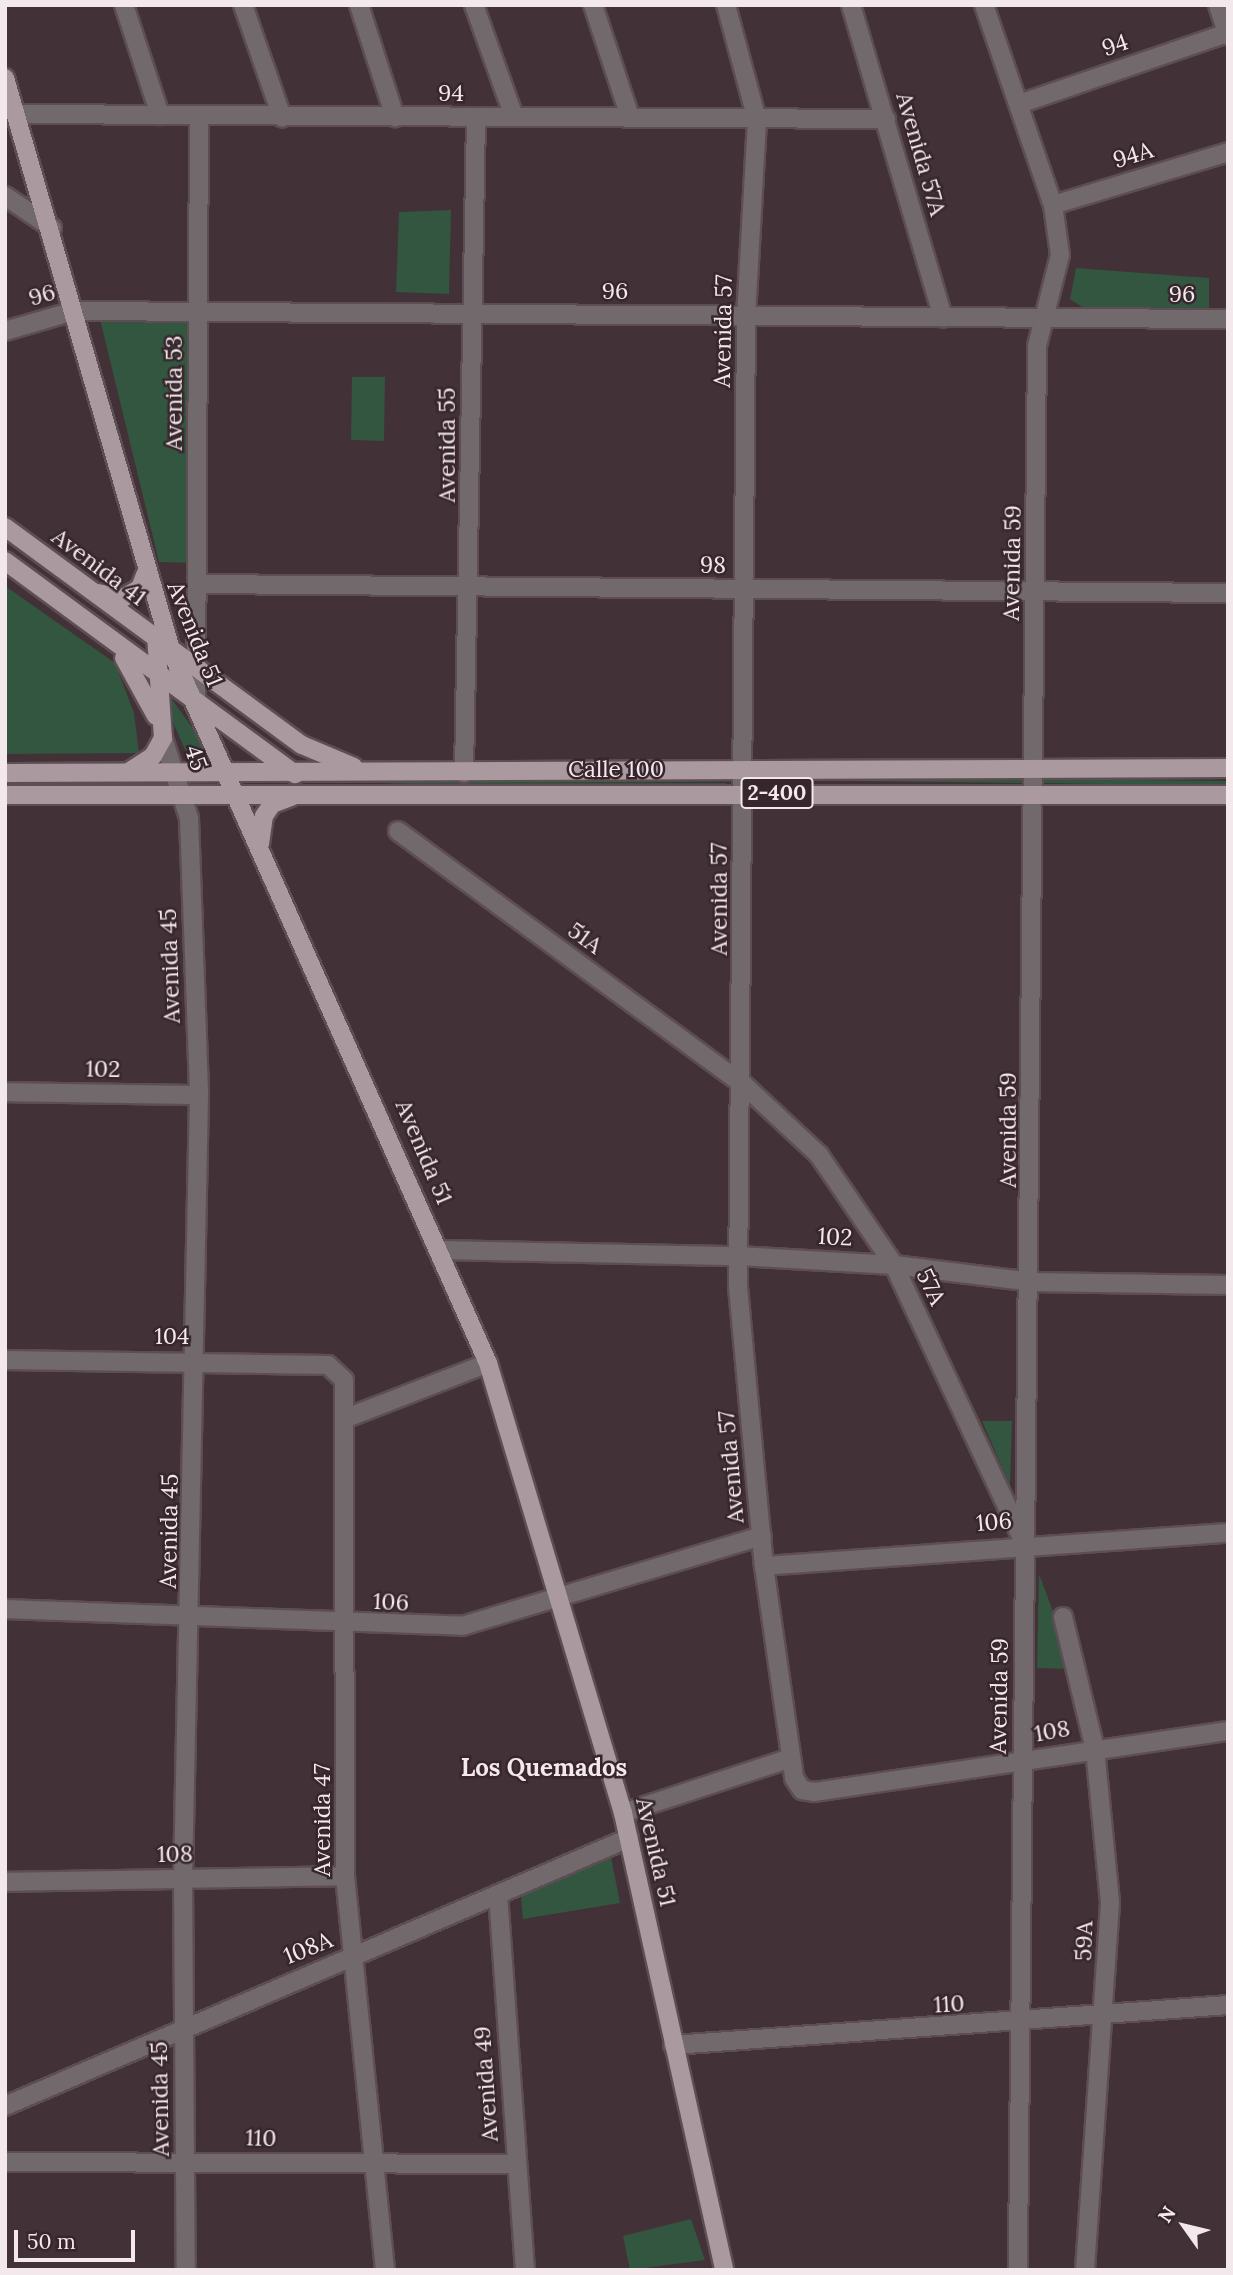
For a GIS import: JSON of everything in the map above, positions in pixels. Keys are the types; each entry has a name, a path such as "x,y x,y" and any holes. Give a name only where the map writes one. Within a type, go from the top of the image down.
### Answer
{"main road":[{"name":"Avenida 51","path":"5,78 52,228 145,575 172,653 488,1363 560,1594 623,1813 724,2270"},
{"name":"Avenida 41","path":"5,527 195,670 317,755 378,773"},
{"path":"5,561 159,679 196,702 294,774 325,792"},
{"path":"93,592 123,598 140,587 145,575"},
{"path":"121,773 143,766 162,732 158,641 145,575"},
{"path":"111,642 162,732"},
{"name":"Calle 100","path":"5,773 294,774 1228,768"},
{"path":"260,846 272,804 325,792"},
{"name":"Calle 100","path":"5,795 1034,792 1228,795"}],"street":[{"path":"124,5 160,115"},
{"path":"243,5 282,117"},
{"path":"359,5 395,117"},
{"path":"474,5 514,117"},
{"path":"593,5 630,117"},
{"name":"Avenida 57","path":"726,5 757,120 746,316 744,1084 738,1256 764,1566 788,1759 802,1790"},
{"name":"Avenida 57A","path":"851,5 943,318"},
{"name":"Avenida 59","path":"984,5 1053,205 1060,255 1037,346 1032,1282 1024,1544 1018,2270"},
{"path":"1217,5 1228,34"},
{"name":"94","path":"1019,104 1228,34"},
{"name":"94","path":"16,114 886,119"},
{"name":"Avenida 53","path":"196,702 199,116"},
{"name":"Avenida 55","path":"464,773 472,587 471,314 476,118"},
{"name":"94A","path":"1053,205 1228,152"},
{"path":"10,199 29,196 36,180"},
{"path":"10,199 52,228"},
{"name":"96","path":"5,331 75,311 199,314 1228,319"},
{"name":"98","path":"198,584 1228,593"},
{"name":"45","path":"162,732 182,794"},
{"name":"Avenida 45","path":"182,794 189,817 200,1095 192,1612 183,1878 186,2270"},
{"name":"51A","path":"398,831 744,1084"},
{"name":"57A","path":"744,1084 819,1155 894,1265 1024,1544"},
{"name":"102","path":"5,1092 200,1095"},
{"name":"102","path":"440,1250 738,1256 894,1265 1032,1282 1228,1285"},
{"name":"104","path":"5,1360 197,1360 337,1370"},
{"path":"349,1417 488,1363"},
{"name":"Avenida 47","path":"337,1370 349,1417 345,1876 385,2270"},
{"name":"106","path":"764,1566 1024,1544 1228,1533"},
{"name":"106","path":"5,1609 192,1612 348,1624 462,1626 560,1594 762,1536"},
{"name":"59A","path":"1063,1617 1095,1749 1110,1903 1106,2014 1085,2270"},
{"name":"108","path":"802,1790 1228,1731"},
{"path":"623,1813 788,1759"},
{"name":"108A","path":"5,2106 184,2024 354,1956 629,1838"},
{"name":"108","path":"5,1882 345,1876"},
{"name":"Avenida 49","path":"498,1894 525,2270"},
{"name":"110","path":"673,2045 1021,2024 1106,2014 1228,2005"},
{"name":"110","path":"5,2162 185,2160 376,2165 516,2164"}],"green space":[{"path":"451,210 449,294 396,292 399,212"},
{"path":"1076,268 1209,278 1209,309 1082,307 1070,299"},
{"path":"98,311 199,314 199,563 159,562"},
{"path":"352,377 385,377 384,441 351,440"},
{"path":"5,586 115,663 134,713 139,753 5,754"},
{"path":"171,698 202,741 203,760 191,763 171,718"},
{"path":"1044,779 1228,781 1228,786 1044,783"},
{"path":"761,780 1025,780 1025,783"},
{"path":"159,781 170,783 5,787 5,782"},
{"path":"326,781 726,783 726,785 406,784"},
{"path":"982,1421 1012,1421 1010,1486"},
{"path":"1039,1574 1057,1622 1071,1669 1037,1668"},
{"path":"611,1857 620,1903 523,1919 521,1896"},
{"path":"691,2219 705,2260 630,2270 623,2236"}],"district":[{"name":"Los Quemados","path":"544,1768"}]}
